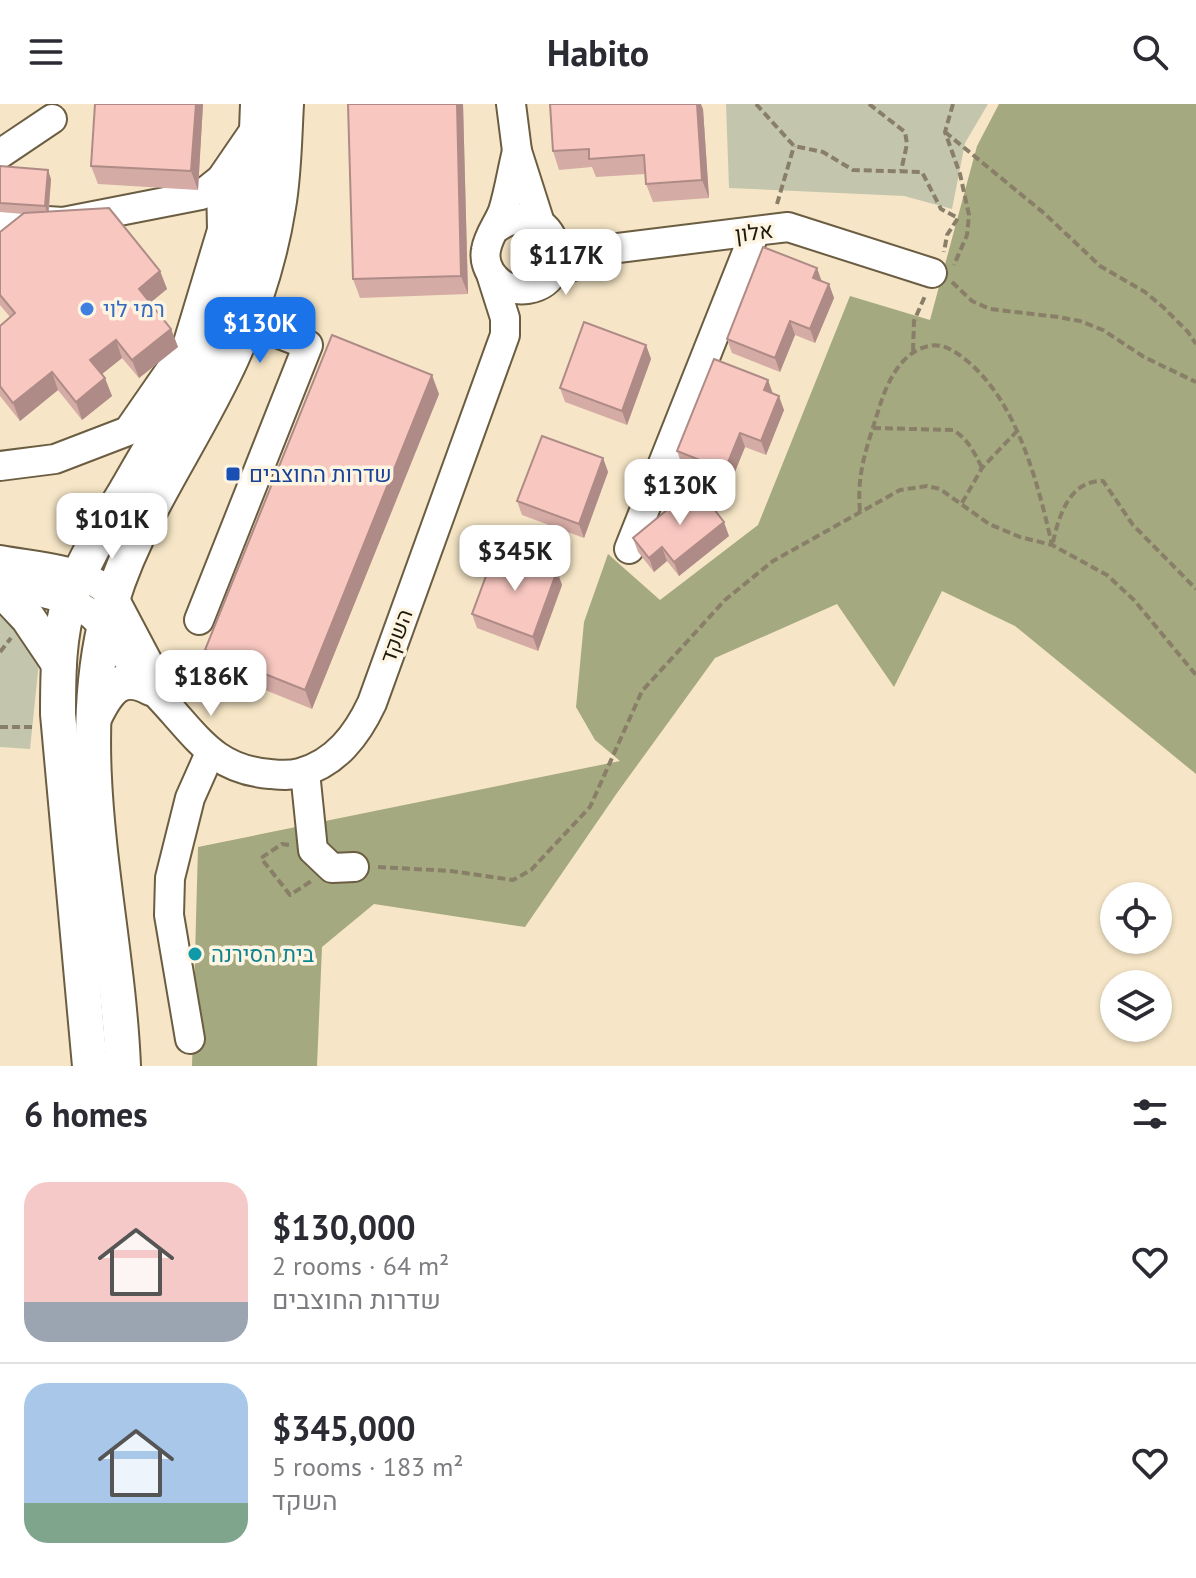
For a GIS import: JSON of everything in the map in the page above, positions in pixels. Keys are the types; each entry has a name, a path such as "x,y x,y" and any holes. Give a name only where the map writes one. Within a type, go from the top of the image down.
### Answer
{"main road":[{"path":"123,1066 96,801 94,718 109,612 121,571 141,525 232,358 246,321 263,272 278,206 286,104"},
{"path":"90,1066 64,799 58,714 59,664 74,588 89,554 179,396 215,325 228,291 252,195 258,114"},
{"path":"0,586 28,618 59,664"},
{"path":"94,718 109,694 125,681 138,681 151,688"}],"street":[{"path":"491,274 510,289 523,290 548,278 557,251 544,227 517,151 511,104"},
{"path":"0,218 63,222 201,195 221,179 258,114"},
{"path":"0,154 52,119"},
{"path":"505,335 505,318 485,251 504,208 517,151"},
{"path":"0,466 55,459 128,431 187,346 222,230 221,179"},
{"path":"495,229 517,218 529,219 544,227"},
{"name":"אלון","path":"544,227 575,243 618,248 788,227 944,272"},
{"path":"629,549 755,232"},
{"name":"אלון","path":"548,278 618,248"},
{"name":"השקד","path":"109,612 151,688 210,753 236,768 289,776 323,764 346,746 361,726 372,703 505,335 527,313 548,278"},
{"path":"199,620 308,345 246,321"},
{"path":"0,560 74,588 85,609 109,612"},
{"path":"0,586 74,588"},
{"name":"השקד","path":"109,612 177,716"},
{"path":"190,1039 169,915 170,878 190,798 210,753"},
{"path":"305,772 313,850 343,868"}],"path":[{"path":"756,104 794,146 823,152 853,170 922,172 941,209 958,218 955,224"},
{"path":"869,104 905,132 907,144 900,171"},
{"path":"913,351 914,321 967,235 969,215 960,174 945,132 953,104"},
{"path":"945,132 1045,214 1100,266 1145,292 1163,307 1196,344"},
{"path":"783,184 794,146"},
{"path":"944,272 972,301 990,309 1080,321 1103,330 1144,357 1196,382"},
{"path":"860,511 859,471 885,391 904,359 913,351 931,344 946,346 961,356 994,389 1017,431 1052,545"},
{"path":"873,428 953,430 971,446 982,468"},
{"path":"962,503 982,468 1017,431"},
{"path":"1052,545 1058,520 1078,487 1091,480 1103,481 1133,525 1196,589"},
{"path":"261,858 290,895 343,868 451,871 513,880 531,870 590,807 642,691 725,600 773,561 900,490 927,486 940,489 989,524 1020,537 1052,545 1107,575 1134,600 1196,675"}],"green space":[{"path":"726,104 988,104 965,143 952,209 904,196 729,188"},
{"path":"999,104 1196,104 1196,774 1015,626 942,591 894,687 837,604 715,658 525,927 374,904 322,947 317,1066 192,1066 198,847 620,761 595,740 576,707 584,622 608,554 660,600 758,525 850,296 930,320 977,146"},
{"path":"0,614 7,616 39,662 30,749 0,747"}],"building":[{"path":"95,104 196,104 191,171 91,166"},
{"path":"348,104 457,104 461,276 353,279"},
{"path":"550,104 697,104 702,180 646,184 644,155 589,159 589,149 553,151"},
{"path":"0,166 48,170 45,206 0,203"},
{"path":"109,208 160,271 139,289 171,329 132,360 116,340 90,360 105,378 76,402 52,372 13,403 0,386 0,326 15,313 0,295 0,232 24,213"},
{"path":"763,247 817,268 813,278 829,284 810,329 790,321 775,358 727,339"},
{"path":"584,322 646,345 622,411 560,388"},
{"path":"332,335 432,375 305,690 205,650"},
{"path":"714,359 768,380 764,390 779,396 761,441 740,433 725,470 677,451"},
{"path":"542,436 603,458 579,524 517,501"},
{"path":"696,486 724,522 674,562 662,547 649,558 633,538"},
{"path":"496,549 557,571 533,637 472,614"}],"place":[{"name":"רמי לוי","path":"87,309"},
{"name":"שדרות החוצבים","path":"233,474"},
{"name":"בית הסירנה","path":"195,954"}]}
